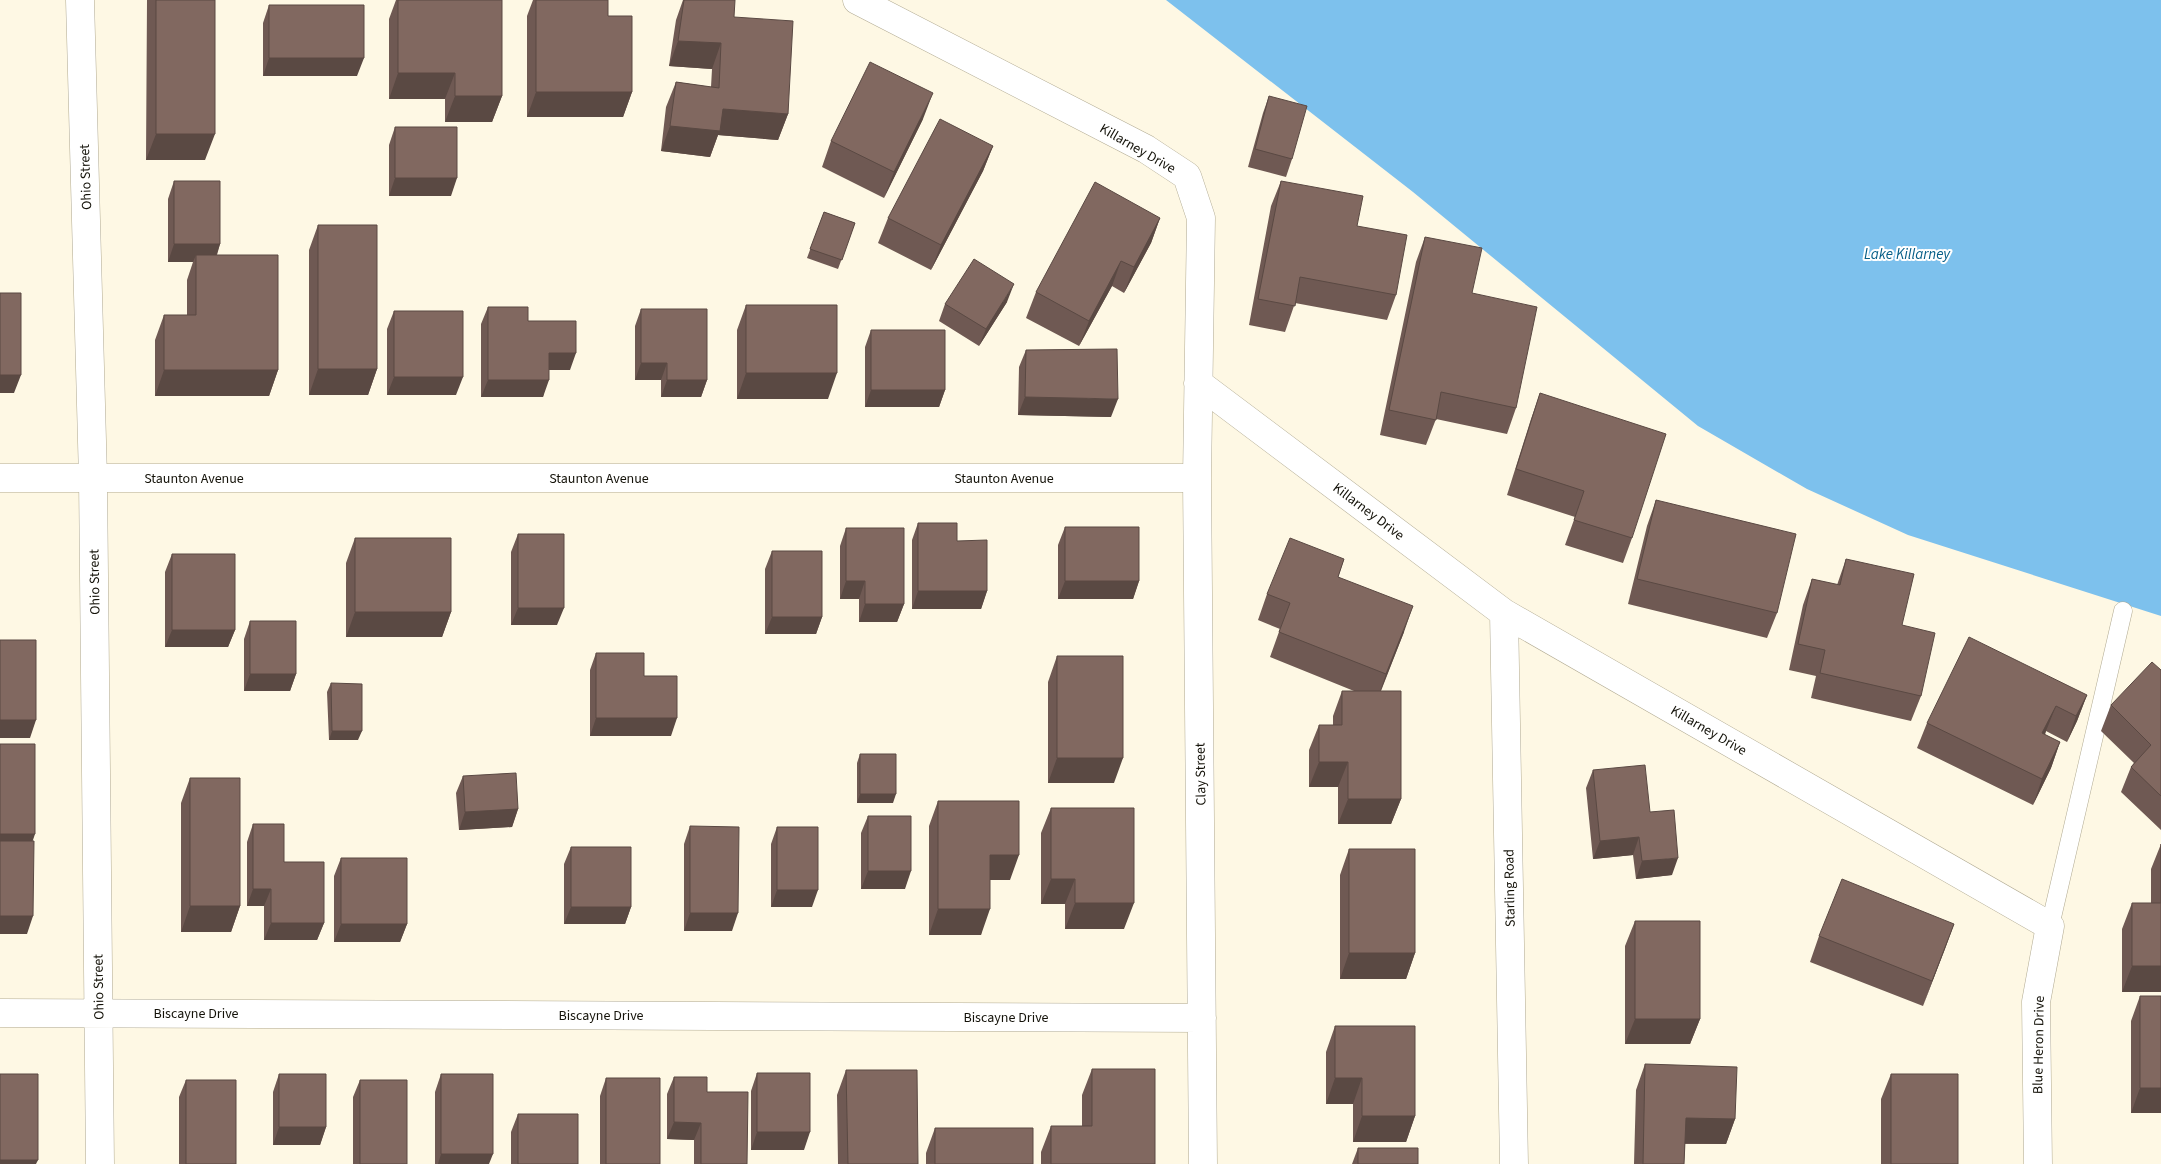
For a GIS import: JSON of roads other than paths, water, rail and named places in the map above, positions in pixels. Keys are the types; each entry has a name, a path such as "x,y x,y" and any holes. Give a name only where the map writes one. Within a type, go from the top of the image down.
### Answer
{"street":[{"name":"Ohio Street","path":"80,0 94,478 100,1164"},
{"name":"Killarney Drive","path":"857,0 1146,149 1187,176 1201,218 1198,383 1504,612 2050,926"},
{"name":"Clay Street","path":"1198,383 1197,478 1204,1164"},
{"name":"Staunton Avenue","path":"0,478 1197,478"},
{"name":"Starling Road","path":"1504,612 1514,1164"},
{"name":"Blue Heron Drive","path":"2038,1164 2036,1002 2050,926"},
{"name":"Biscayne Drive","path":"0,1013 1202,1018"}],"lane":[{"path":"2050,926 2123,611"}],"water":[{"name":"Lake Killarney","path":"1166,0 2161,0 2161,616 1908,535 1807,489 1698,426 1413,192"}]}
